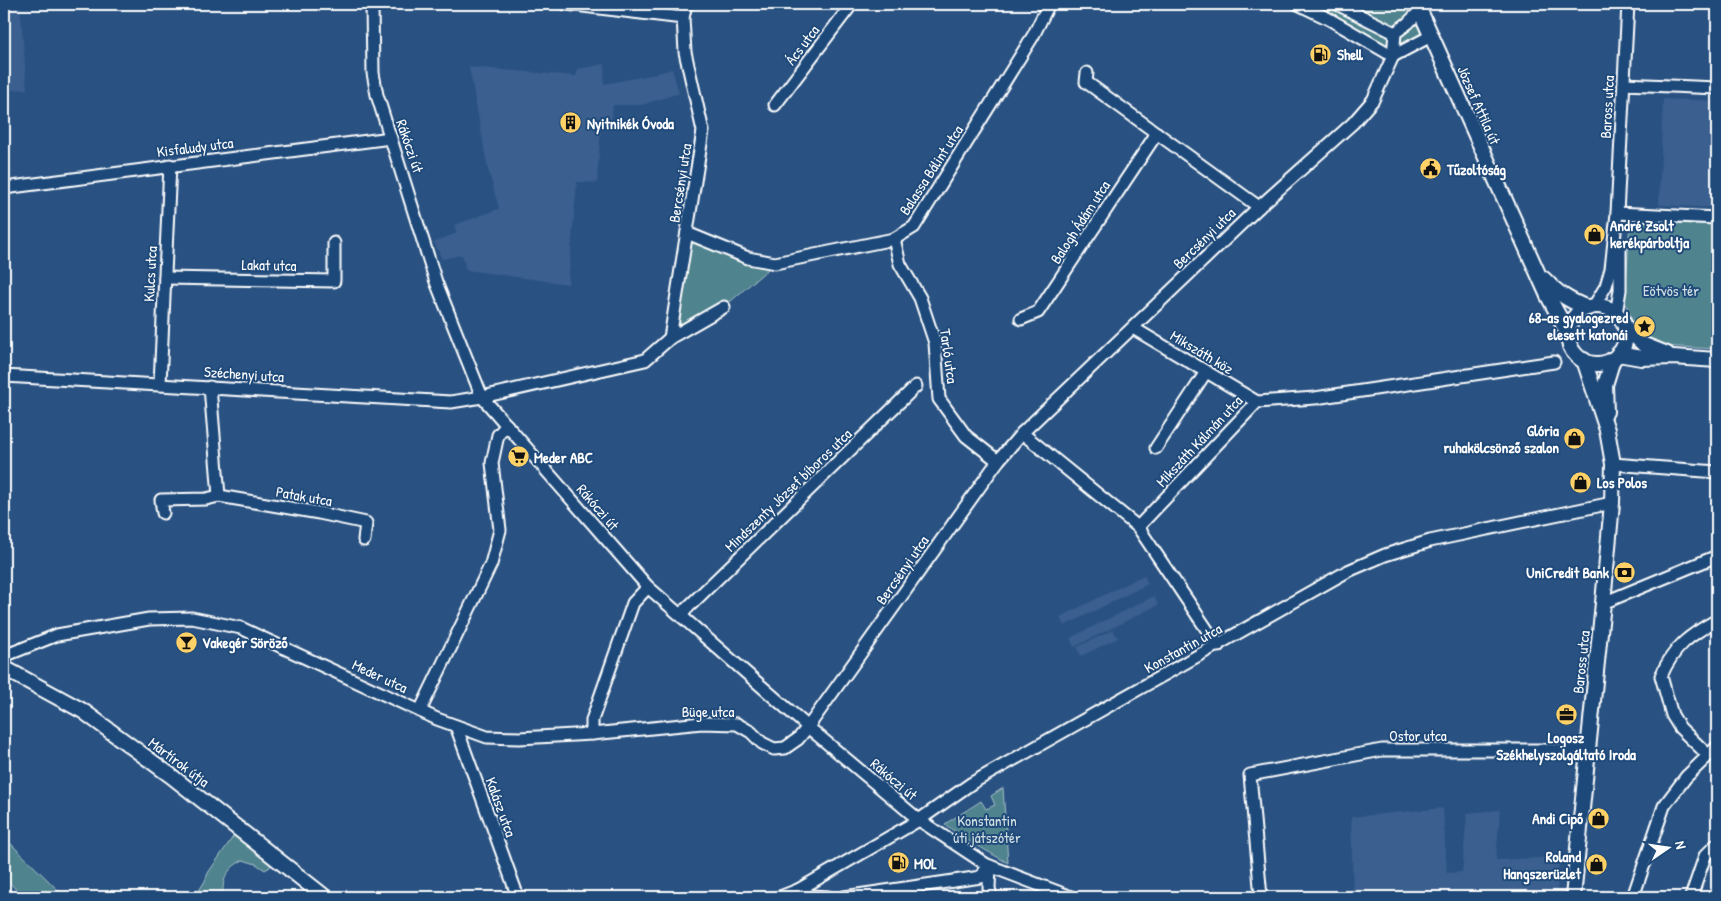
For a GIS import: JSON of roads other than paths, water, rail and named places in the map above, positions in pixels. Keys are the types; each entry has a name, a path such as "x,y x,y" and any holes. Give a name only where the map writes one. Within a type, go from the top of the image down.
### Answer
{"street":[{"name":"Rákóczi út","path":"372,4 373,73 391,138 436,282 482,397 648,587 808,727 919,820 989,866 1071,897"},
{"path":"566,4 683,18"},
{"name":"Bercsényi utca","path":"670,338 703,131 685,52 683,18 686,4"},
{"name":"Ács utca","path":"775,104 852,4"},
{"name":"Balassa Bálint utca","path":"688,233 748,258 775,264 894,239 914,227 1033,36 1049,4"},
{"path":"1298,4 1329,19 1393,56 1431,36"},
{"path":"1337,4 1395,33 1408,23 1418,7"},
{"name":"Baross utca","path":"1591,307 1606,286 1611,269 1618,213 1628,4"},
{"name":"József Attila út","path":"1418,7 1548,296 1569,338"},
{"name":"Bercsényi utca","path":"808,727 998,461 1022,433 1259,207 1353,123 1372,100 1393,56 1395,33"},
{"path":"1087,73 1086,82 1259,207"},
{"path":"1624,84 1717,88"},
{"name":"Balogh Ádám utca","path":"1021,319 1038,312 1157,133"},
{"name":"Kisfaludy utca","path":"4,188 170,165 391,138"},
{"name":"Kulcs utca","path":"160,384 170,165"},
{"path":"1618,213 1717,218"},
{"name":"Baross utca","path":"1616,314 1620,290 1620,230 1618,213"},
{"name":"Tarló utca","path":"894,239 900,264 920,298 935,343 939,399 966,436 998,461"},
{"name":"Lakat utca","path":"165,278 334,282 334,243"},
{"name":"József Attila út","path":"1538,273 1564,298 1591,307"},
{"path":"482,397 645,360 670,338 724,307"},
{"path":"1625,327 1624,344 1616,356 1608,361 1596,363 1584,360 1573,350 1569,338 1569,331 1577,314 1591,307 1606,308 1616,314 1625,327 1644,345 1673,357"},
{"name":"Mikszáth köz","path":"1133,328 1257,402"},
{"path":"1616,356 1717,360"},
{"name":"Baross utca","path":"1572,897 1604,603 1612,503 1613,464 1607,430 1605,385 1616,356"},
{"name":"Baross utca","path":"1584,360 1607,430"},
{"name":"Mikszáth Kálmán utca","path":"1138,527 1257,402 1315,398 1554,362"},
{"path":"1156,448 1206,372"},
{"name":"Széchenyi utca","path":"4,376 451,402 482,397"},
{"name":"Mindszenty József bíboros utca","path":"680,615 916,386"},
{"path":"210,387 219,496"},
{"path":"420,711 491,564 500,530 492,462 498,435 507,425"},
{"path":"1022,433 1138,527 1218,646"},
{"path":"1613,464 1717,472"},
{"name":"Patak utca","path":"163,513 161,500 206,499 219,496 366,523 364,540"},
{"name":"Konstantin utca","path":"780,897 798,890 919,820 972,783 1348,572 1385,555 1430,541 1612,503"},
{"path":"1604,603 1717,556"},
{"path":"592,734 592,720 633,603 648,587"},
{"name":"Meder utca","path":"4,656 57,635 149,619 192,618 241,628 420,711 486,737 519,738 592,734"},
{"path":"1708,755 1680,728 1672,715 1661,676 1678,647 1691,635 1717,620"},
{"name":"Mártírok útja","path":"4,668 83,711 170,775 325,897"},
{"name":"Büge utca","path":"592,734 702,723 737,724 751,732 762,743 774,749 785,748 798,739 808,727"},
{"name":"Kalász utca","path":"456,726 518,897"},
{"path":"1633,897 1664,806 1686,777 1717,747"},
{"name":"Ostor utca","path":"1261,897 1250,775 1382,750 1589,750"},
{"path":"1690,897 1705,856 1717,844"},
{"path":"844,897 980,877 989,866"},
{"path":"989,866 990,897"},
{"path":"798,890 813,896 828,897"}],"place":[{"name":"Shell","path":"1321,54"},
{"name":"Nyitnikék Óvoda","path":"571,123"},
{"name":"Tűzoltóság","path":"1431,169"},
{"name":"André Zsolt kerékpárboltja","path":"1594,234"},
{"name":"68-as gyalogezred elesett katonái","path":"1644,326"},
{"name":"Glória ruhakölcsönző szalon","path":"1575,439"},
{"name":"Meder ABC","path":"518,457"},
{"name":"Los Polos","path":"1581,482"},
{"name":"UniCredit Bank","path":"1625,572"},
{"name":"Vakegér Söröző","path":"186,642"},
{"name":"Logosz Székhelyszolgáltató Iroda","path":"1566,714"},
{"name":"Andi Cipő","path":"1599,818"},
{"name":"MOL","path":"898,863"},
{"name":"Roland Hangszerüzlet","path":"1597,865"}],"park label":[{"name":"Eötvös tér","path":"1671,290"},
{"name":"Konstantin úti játszótér","path":"987,828"}]}
